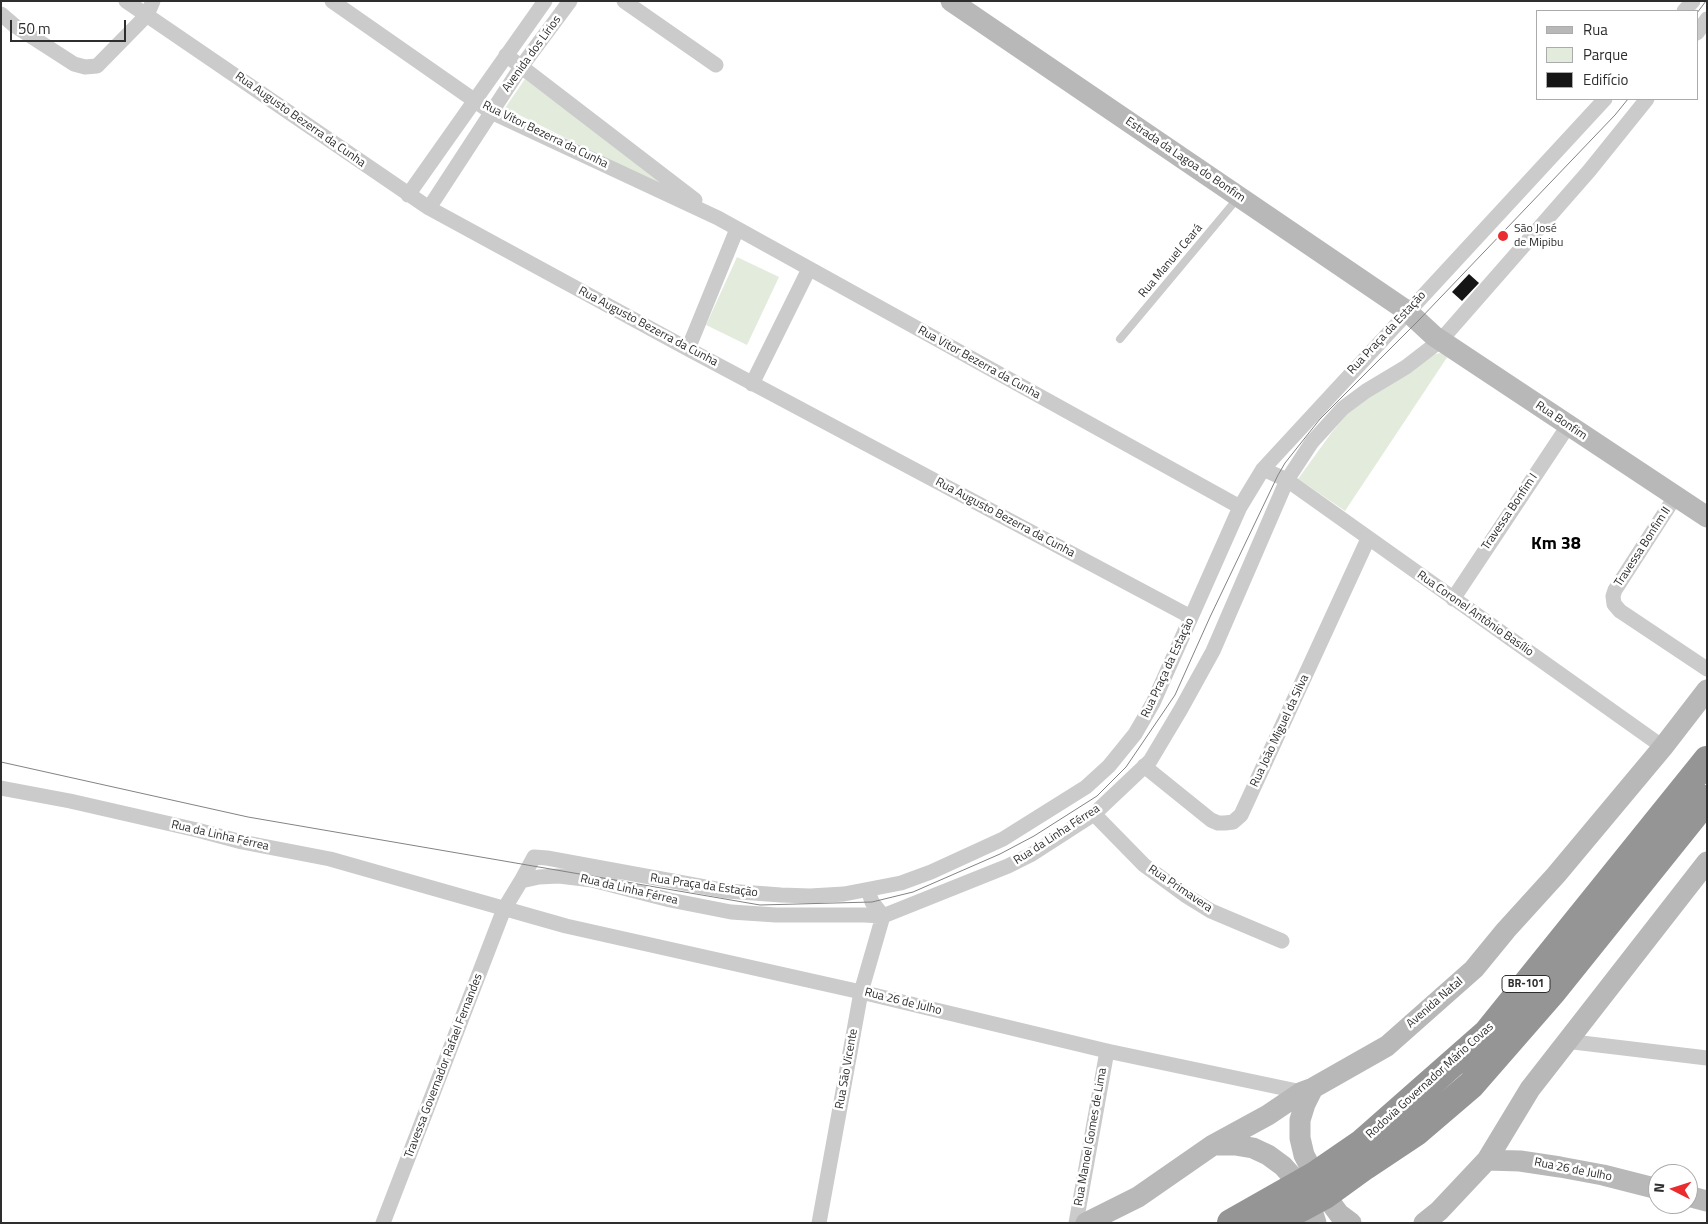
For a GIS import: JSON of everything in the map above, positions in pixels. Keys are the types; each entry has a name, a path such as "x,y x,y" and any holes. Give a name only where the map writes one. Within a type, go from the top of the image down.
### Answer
{"highway":[{"name":"Rodovia Governador Mário Covas","path":"1231,1223 1313,1196 1362,1143 1487,1033 1707,760"},
{"name":"Rodovia Governador Mário Covas","path":"1273,1223 1416,1132 1470,1085 1553,991 1707,799"}],"main road":[{"name":"Estrada da Lagoa do Bonfim","path":"951,1 1413,316"},
{"name":"Rua Bonfim","path":"1413,316 1440,340 1707,517"},
{"name":"Avenida Natal","path":"1086,1223 1138,1197 1213,1145 1387,1046 1474,969 1663,747 1707,690"},
{"path":"1424,1223 1439,1211 1487,1160 1530,1089 1565,1041 1707,862"},
{"path":"1307,1090 1300,1120 1300,1138 1313,1196"},
{"path":"1213,1145 1235,1145 1253,1148 1268,1155 1283,1166 1313,1196 1351,1223"},
{"name":"Rua 26 de Julho","path":"1487,1160 1520,1161 1560,1167 1648,1186"}],"street":[{"name":"Rua Augusto Bezerra da Cunha","path":"126,1 150,8 408,195 429,208 752,384 1191,617"},
{"name":"Rua Vitor Bezerra da Cunha","path":"332,1 491,112 718,218 1240,507"},
{"name":"Avenida dos Lírios","path":"429,208 521,67 570,1"},
{"path":"624,1 716,65"},
{"name":"Avenida dos Lírios","path":"408,195 506,55 537,4"},
{"path":"1,14 15,26 74,64 85,67 97,66 150,8"},
{"path":"1698,32 1707,19"},
{"name":"Rua Vitor Bezerra da Cunha","path":"506,55 718,218"},
{"name":"Rua Praça da Estação","path":"522,881 534,857 727,891 810,896 868,890 901,883 972,854 1003,839 1086,787 1109,766 1135,734 1153,703 1240,507 1263,469 1413,316 1604,100"},
{"name":"Rua Praça da Estação","path":"1147,763 1181,709 1213,651 1287,480 1312,442 1343,408 1366,391 1406,367 1440,340 1589,171 1646,100"},
{"path":"688,349 737,229"},
{"path":"752,384 809,269"},
{"name":"Travessa Bonfim I","path":"1453,599 1568,426"},
{"name":"Rua Coronel Antônio Basílio","path":"1263,469 1287,480 1663,747"},
{"name":"Travessa Bonfim II","path":"1676,497 1615,590 1613,596 1614,604 1620,611 1707,669"},
{"name":"Rua João Miguel da Silva","path":"1147,763 1211,820 1218,823 1233,822 1241,815 1368,539"},
{"name":"Rua da Linha Férrea","path":"522,881 539,877 560,876 592,880 670,900 732,912 776,915 883,916 1008,866 1032,854 1094,814 1147,763"},
{"name":"Rua da Linha Férrea","path":"1,788 70,801 242,842 330,859 504,909"},
{"name":"Rua Primavera","path":"1094,814 1144,865 1210,912 1282,941"},
{"path":"504,909 522,881"},
{"path":"868,890 872,902 883,916"},
{"name":"Rua 26 de Julho","path":"504,909 566,926 861,992 1107,1052 1307,1090"},
{"name":"Travessa Governador Rafael Fernandes","path":"383,1223 504,909"},
{"name":"Rua São Vicente","path":"820,1223 861,992 883,916"},
{"path":"1565,1041 1707,1058"},
{"name":"Rua Manoel Gomes de Lima","path":"1076,1223 1107,1052"}],"lane":[{"name":"Rua Manuel Ceará","path":"1120,339 1239,197"}],"green space":[{"path":"525,79 679,194 505,108"},
{"path":"737,257 779,277 747,345 706,325"},
{"path":"1440,353 1448,356 1345,511 1298,479 1332,432 1354,406 1432,355"}],"building":[{"path":"1469,274 1479,283 1462,301 1452,292"}],"tram line":[{"path":"1698,12 1706,1"},
{"path":"1,762 248,817 760,905 872,902 913,892 1000,854 1034,836 1097,796 1126,767 1175,695 1210,617 1285,463 1320,419 1418,321 1627,100"}],"place":[{"name":"São José de Mipibu","path":"1503,236"}],"district":[{"name":"Km 38","path":"1556,545"}]}
